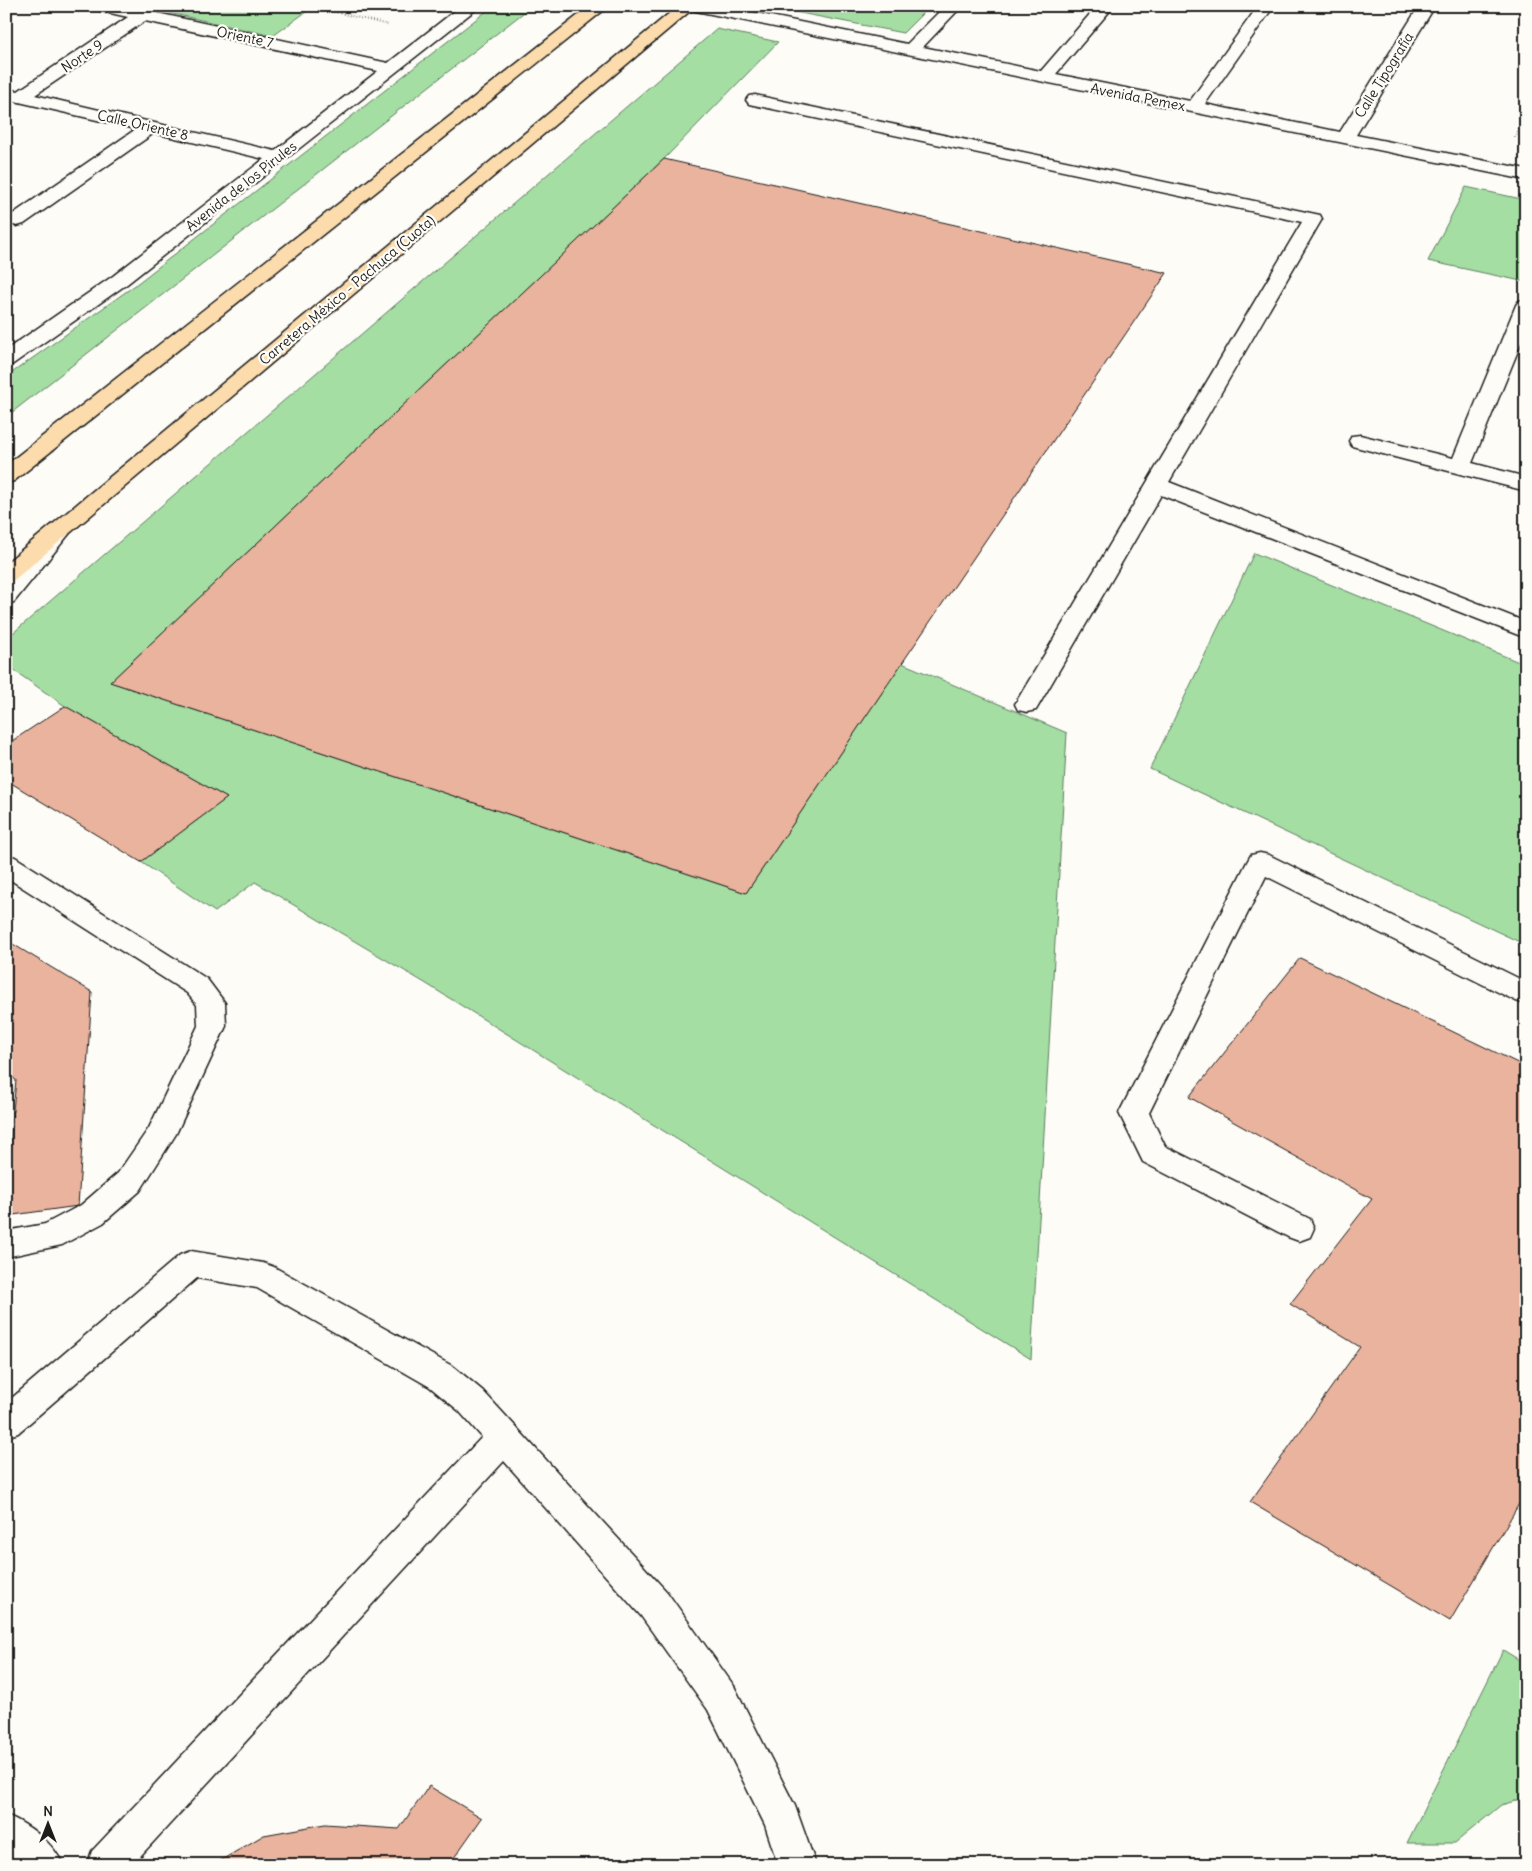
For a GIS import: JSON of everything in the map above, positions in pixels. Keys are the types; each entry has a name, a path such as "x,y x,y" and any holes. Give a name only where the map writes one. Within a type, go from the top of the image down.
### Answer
{"highway":[{"name":"Carretera México - Pachuca (Cuota)","path":"6,575 688,6"},
{"path":"6,476 599,7"}],"street":[{"name":"Oriente 7","path":"98,6 392,70"},
{"name":"Avenida de los Pirules","path":"6,360 120,280 472,6"},
{"name":"Avenida Pemex","path":"696,6 1526,175"},
{"path":"910,51 954,6"},
{"path":"1044,78 1106,6"},
{"path":"1194,108 1266,6"},
{"name":"Calle Tipografía","path":"1344,138 1424,11"},
{"name":"Norte 9","path":"14,96 143,15"},
{"name":"Calle Oriente 8","path":"14,96 279,157"},
{"path":"755,100 1313,219 1027,704"},
{"path":"17,220 151,127"},
{"path":"1460,467 1526,305"},
{"path":"1360,441 1526,484"},
{"path":"1156,485 1526,631"},
{"path":"6,596 68,522"},
{"path":"1299,1228 1154,1154 1134,1113 1260,862 1526,994"},
{"path":"6,864 197,986 211,1003 212,1026 162,1134 129,1182 92,1214 50,1236 6,1244"},
{"path":"6,1423 191,1264 263,1276 442,1377 471,1401 504,1437 654,1604 720,1698 782,1819 797,1865"},
{"path":"106,1865 504,1437"},
{"path":"6,1834 44,1865"}],"path":[{"path":"312,6 434,36"}],"green space":[{"path":"138,6 314,6 273,36"},
{"path":"493,6 532,6 6,417 6,377 134,286"},
{"path":"801,6 889,6 923,13 903,33 795,12"},
{"path":"717,29 778,42 664,159 110,682 746,893 902,663 1067,733 1031,1359 425,983 255,882 215,912 141,862 227,798 65,706 6,665 6,639"},
{"path":"1466,187 1526,200 1526,282 1428,261"},
{"path":"1254,553 1526,665 1526,945 1150,769"},
{"path":"1503,1650 1526,1664 1526,1798 1501,1805 1455,1843 1407,1843"}],"building":[{"path":"664,159 1167,273 746,893 110,682"},
{"path":"65,706 227,798 141,862 6,780 6,745"},
{"path":"6,940 92,992 78,1206 6,1216 6,1182 16,1080 6,1073"},
{"path":"1300,958 1526,1067 1526,1492 1450,1621 1250,1502 1360,1347 1290,1304 1372,1199 1189,1097"},
{"path":"429,1786 482,1818 449,1865 213,1865 264,1835 325,1824 399,1829"}]}
